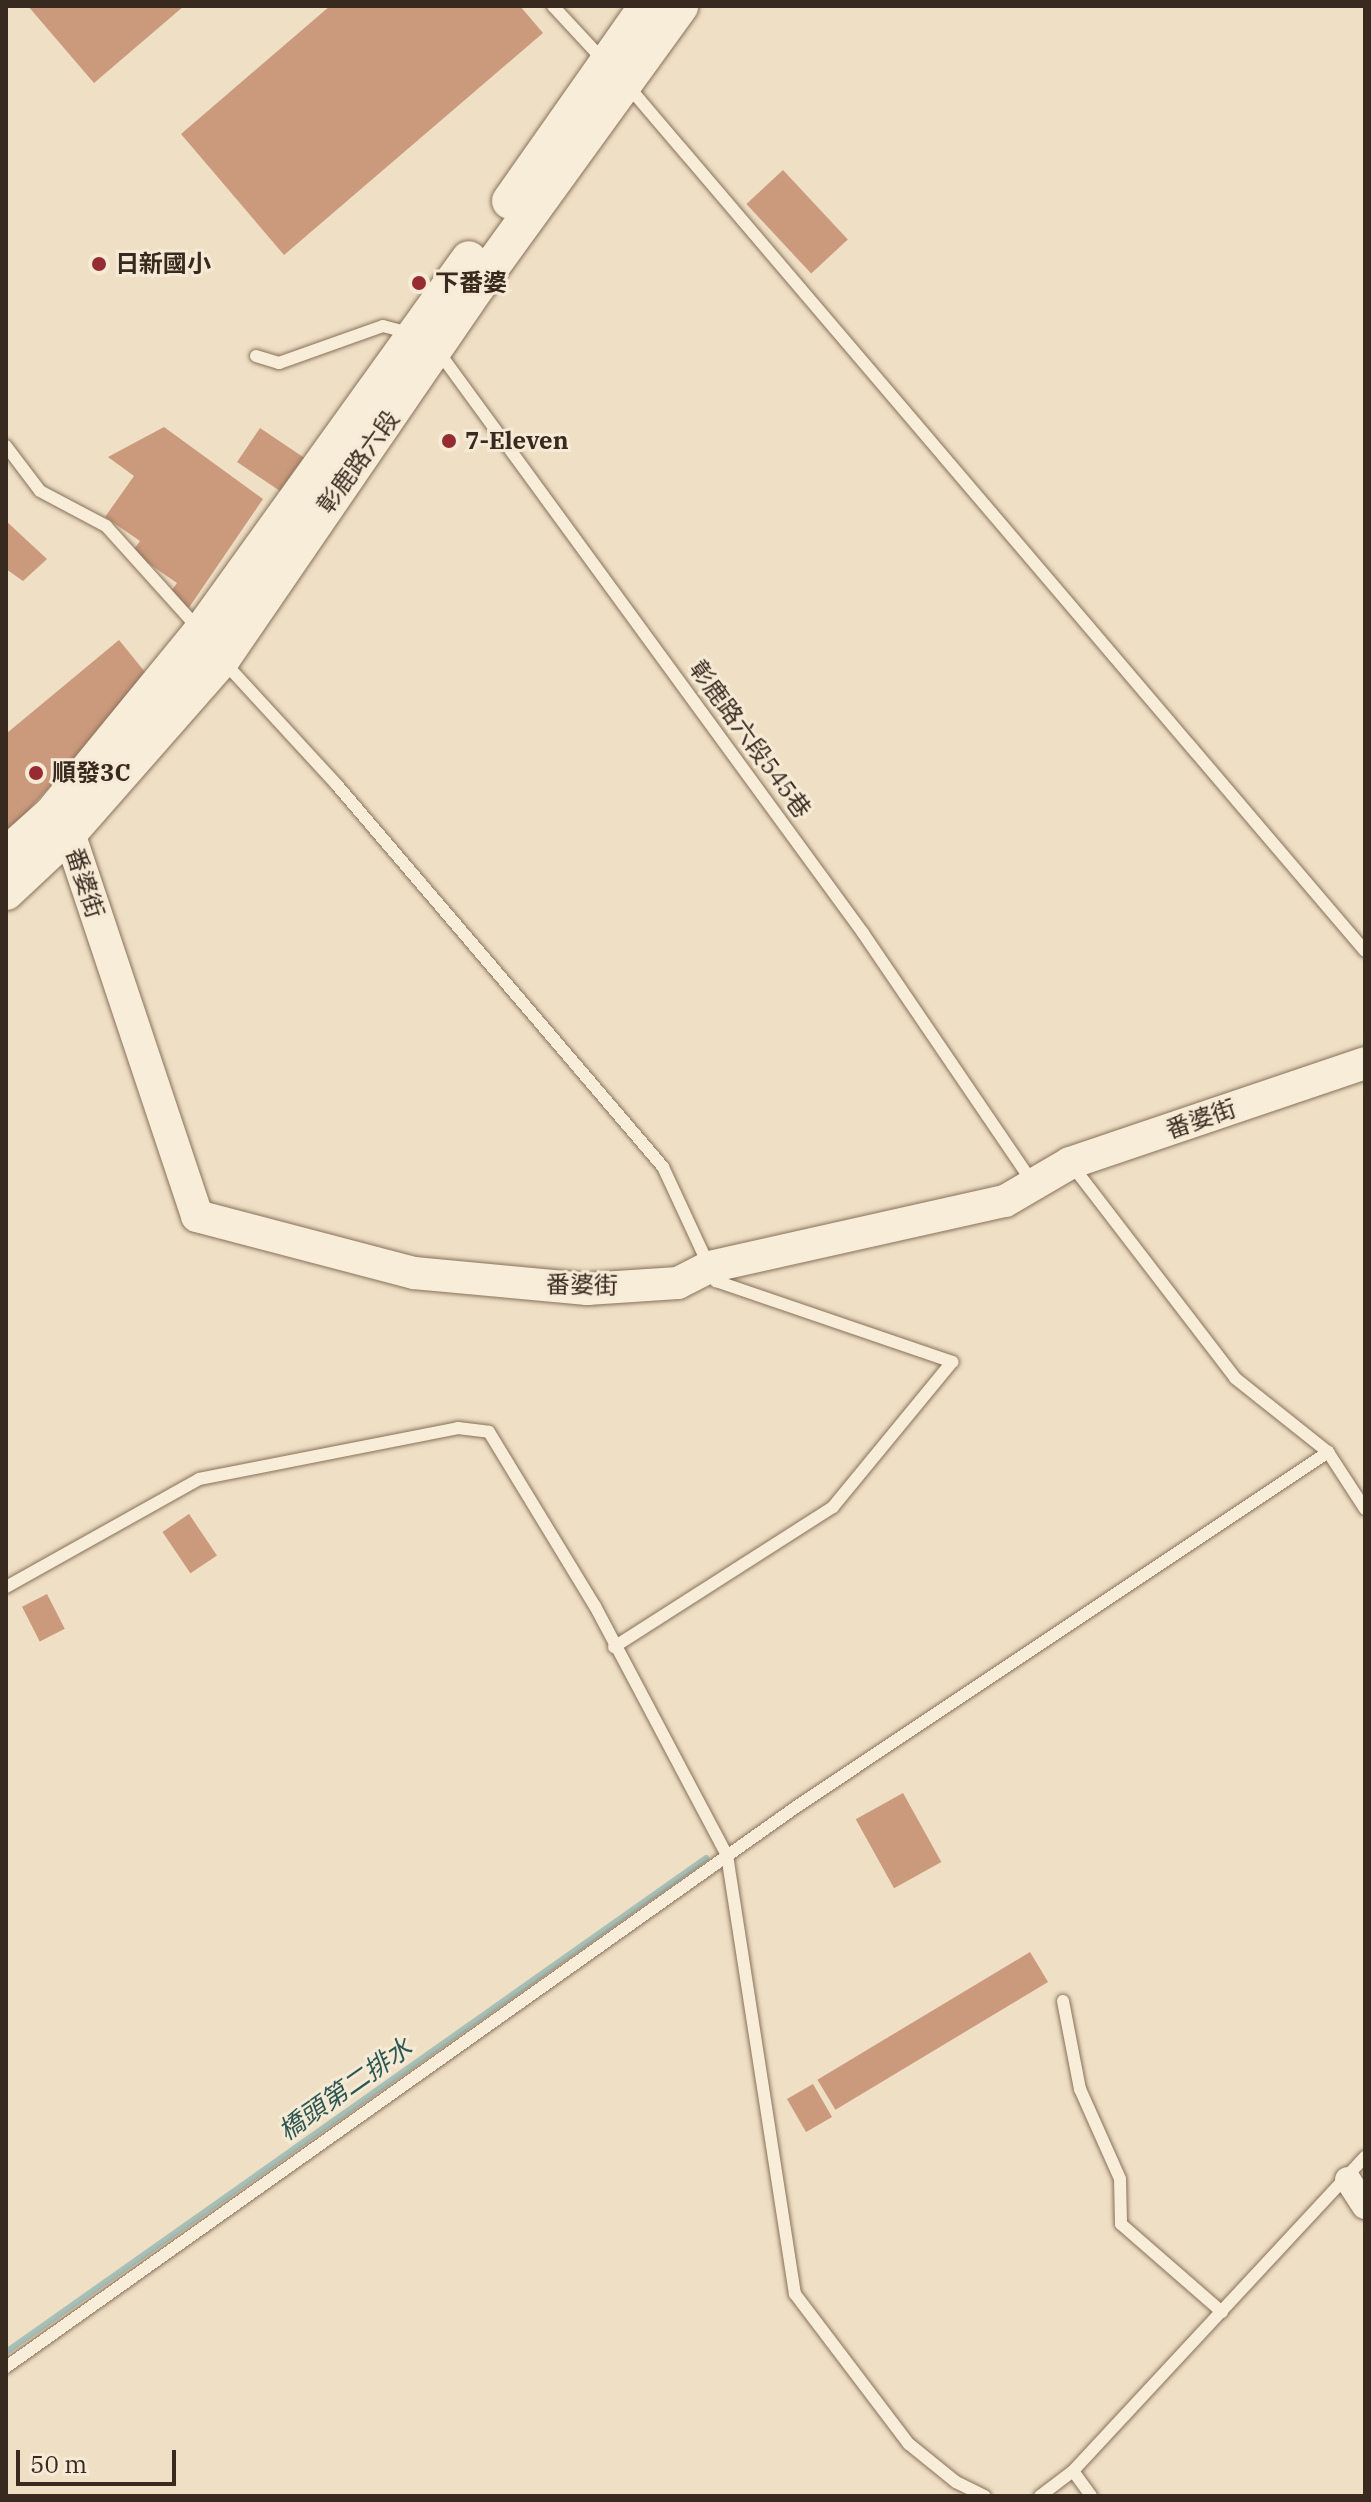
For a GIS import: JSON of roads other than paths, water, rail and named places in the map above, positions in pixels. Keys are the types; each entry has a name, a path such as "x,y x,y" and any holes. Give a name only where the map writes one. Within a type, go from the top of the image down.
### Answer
{"main road":[{"name":"彰鹿路六段","path":"617,75 647,6"},
{"name":"彰鹿路六段","path":"6,892 212,646 426,343 479,284 617,75 680,6"},
{"name":"彰鹿路六段","path":"6,855 61,823"}],"street":[{"name":"番婆街","path":"61,823 197,1216 414,1273 587,1289 678,1283 709,1267 1005,1201 1070,1163 1365,1063"},
{"path":"1348,2180 1365,2206"}],"lane":[{"path":"553,6 617,75 1365,951"},
{"path":"256,356 279,363 383,326 426,343"},
{"name":"彰鹿路六段545巷","path":"426,343 458,371 863,933 1034,1184"},
{"path":"6,446 40,491 106,526 337,785 663,1167 716,1281 952,1362 833,1507 614,1647"},
{"path":"1070,1163 1235,1378 1328,1452 1365,1509"},
{"path":"6,1587 199,1479 458,1428 489,1432 595,1606 614,1647 727,1855 795,2294 909,2444 956,2482 985,2496"},
{"path":"6,2367 727,1855 1328,1452"},
{"path":"1063,2001 1080,2089 1120,2179 1121,2224 1222,2312"},
{"path":"1040,2496 1073,2471 1348,2180 1365,2157"},
{"path":"1073,2471 1091,2496"}],"waterway":[{"name":"橋頭第二排水","path":"6,2352 706,1858"}],"place":[{"name":"日新國小","path":"99,264"},
{"name":"下番婆","path":"419,283"},
{"name":"7-Eleven","path":"449,441"},
{"name":"順發3C","path":"36,773"}]}
